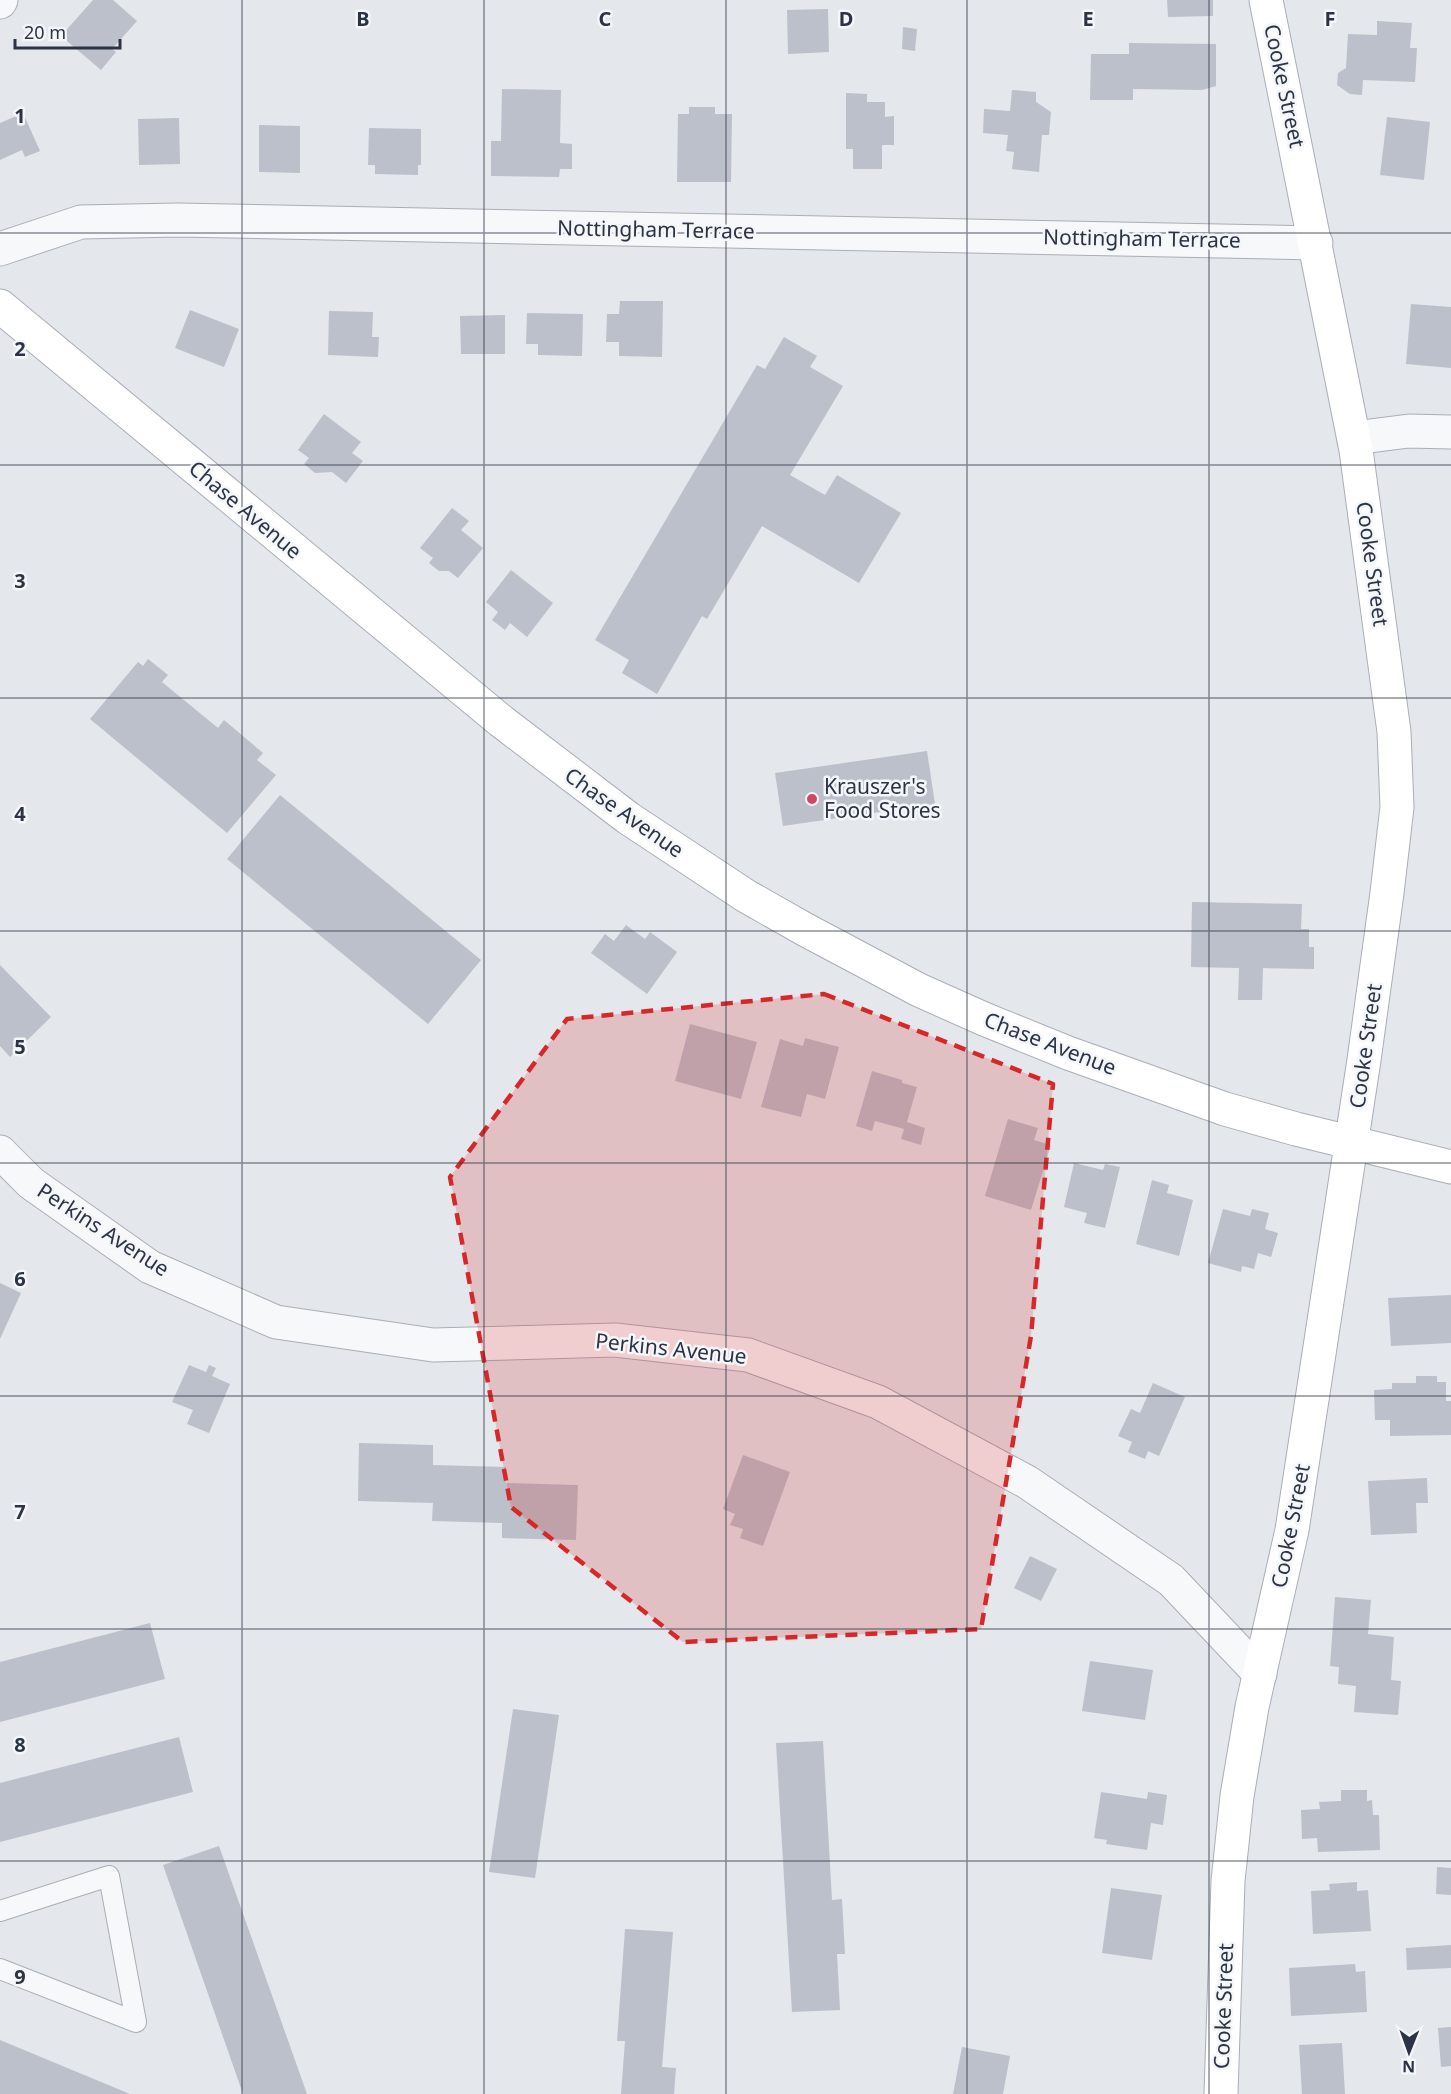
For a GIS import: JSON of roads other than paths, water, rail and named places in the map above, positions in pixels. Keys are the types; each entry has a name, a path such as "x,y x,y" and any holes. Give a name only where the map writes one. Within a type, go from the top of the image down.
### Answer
{"main road":[{"name":"Cooke Street","path":"1221,2094 1231,1840 1250,1718 1292,1530 1352,1143 1394,841 1397,771 1385,655 1354,438 1266,0"},
{"name":"Chase Avenue","path":"0,306 501,721 628,818 746,896 867,964 984,1019 1225,1109 1451,1167"}],"street":[{"name":"Nottingham Terrace","path":"0,249 81,222 178,220 1316,243"},
{"path":"1354,438 1408,432 1451,432"},
{"name":"Perkins Avenue","path":"0,1152 31,1184 150,1267 276,1322 433,1345 615,1340 748,1355 878,1402 1028,1482 1171,1580 1260,1674"}],"lane":[{"path":"0,1911 109,1876 136,2022 0,1969"}],"place":[{"name":"Krauszer's Food Stores","path":"812,799"}]}
